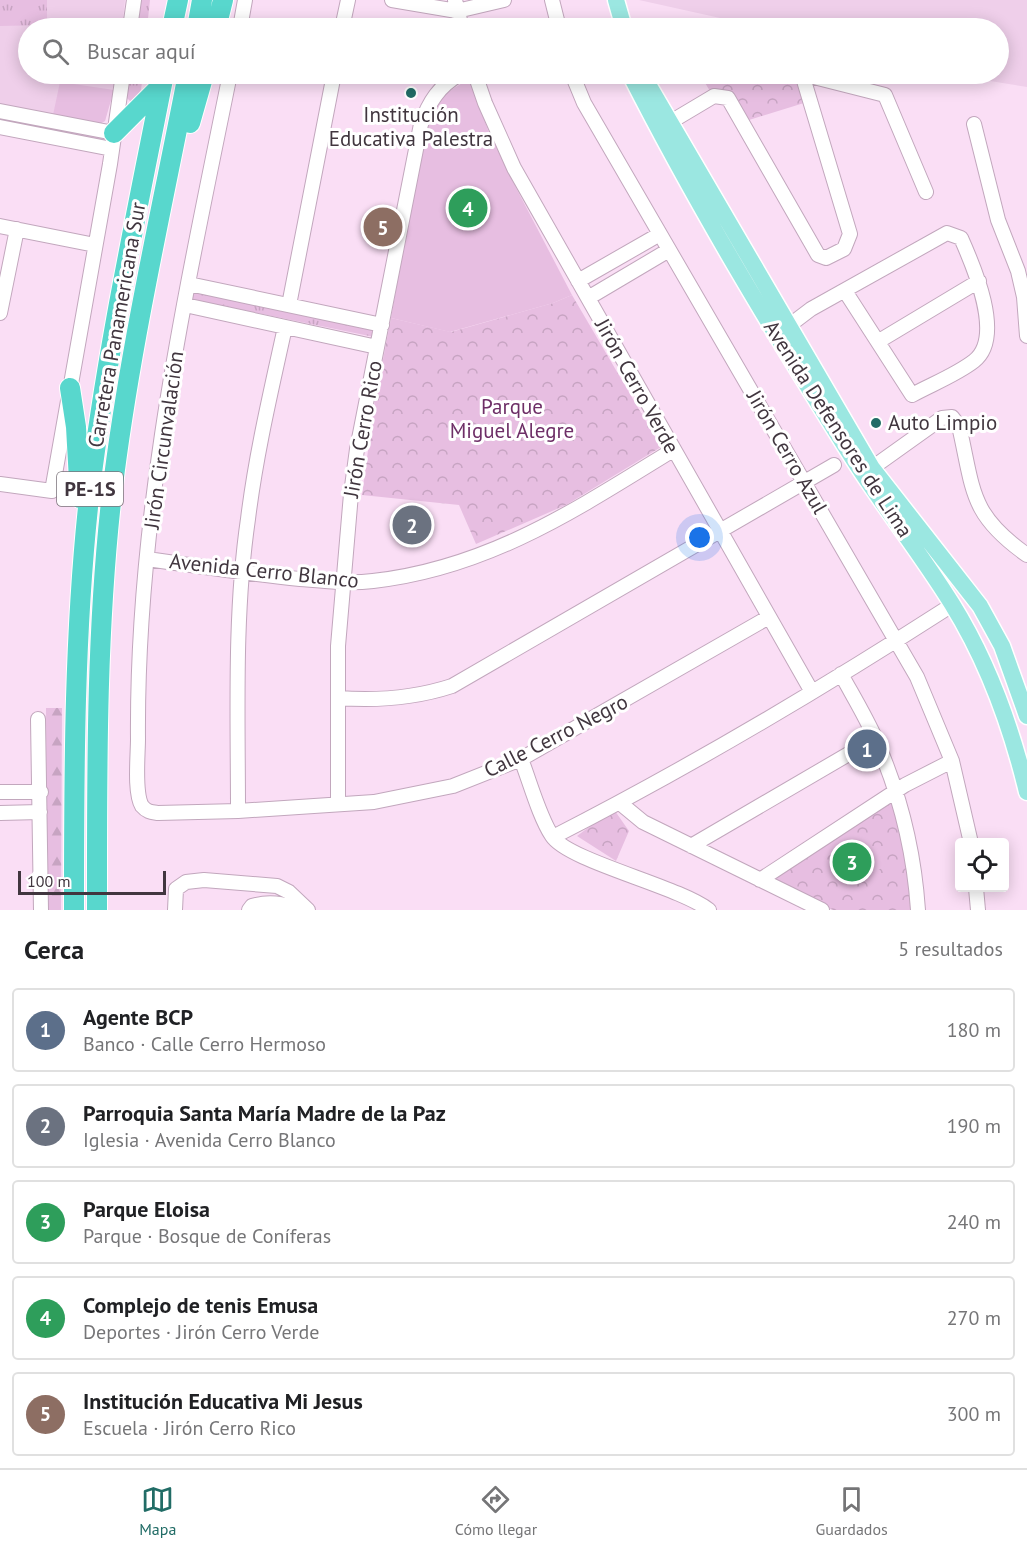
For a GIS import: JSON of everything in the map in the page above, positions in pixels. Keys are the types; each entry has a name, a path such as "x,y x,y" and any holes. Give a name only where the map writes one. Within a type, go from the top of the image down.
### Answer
{"highway":[{"path":"164,0 165,18"},
{"path":"174,18 178,0"},
{"path":"199,18 202,0"},
{"path":"218,18 223,0"},
{"path":"113,141 160,84"},
{"name":"Carretera Panamericana Sur","path":"74,910 76,650 83,555 98,428 117,313 162,84"},
{"name":"Carretera Panamericana Sur","path":"97,910 99,663 106,556 123,420 141,306 186,84"},
{"path":"161,214 201,84"},
{"path":"70,388 76,427 83,555"}],"main road":[{"path":"606,0 610,18"},
{"path":"616,0 621,18"},
{"name":"Avenida Defensores de Lima","path":"637,84 664,126 783,330 851,456 952,605 979,653 1001,704 1027,792"},
{"name":"Avenida Defensores de Lima","path":"646,84 664,126"},
{"name":"Avenida Defensores de Lima","path":"783,330 872,468 980,606 1006,655 1027,716"}],"street":[{"path":"131,18 134,0"},
{"path":"242,18 245,0"},
{"path":"344,18 348,0"},
{"path":"392,0 456,6 504,0"},
{"path":"552,0 556,18"},
{"path":"0,484 52,490 122,84"},
{"name":"Jirón Circunvalación","path":"146,810 141,804 138,788 138,711 147,559 165,413 228,84"},
{"path":"290,305 332,84"},
{"name":"Jirón Cerro Rico","path":"338,804 338,698 343,583 357,449 421,124 435,94 444,84"},
{"name":"Jirón Cerro Verde","path":"479,84 485,103 514,168 812,692"},
{"name":"Jirón Cerro Azul","path":"576,84 584,104 897,640 930,705 952,761 970,838"},
{"path":"664,126 714,96 728,98 818,255 826,258 844,249 850,234 805,84"},
{"path":"842,84 885,95 926,192"},
{"path":"0,111 113,141"},
{"path":"974,124 998,220 1018,271 1027,336"},
{"path":"0,127 113,141"},
{"path":"0,226 95,245"},
{"path":"0,313 17,229"},
{"path":"783,330 811,309 947,233 961,238 979,281 986,316 984,344 976,360 912,395 845,291"},
{"path":"578,281 660,234"},
{"path":"588,298 669,250"},
{"path":"879,341 979,281"},
{"path":"189,284 382,325"},
{"path":"185,305 377,347"},
{"path":"238,811 243,573 247,521 259,448 285,327"},
{"path":"872,468 942,418 952,417 959,426 978,508 989,524 1027,555"},
{"name":"Avenida Cerro Blanco","path":"147,559 243,573 343,583 371,582 412,574 453,565 553,524 673,450"},
{"path":"338,698 378,699 409,696 452,686 834,465"},
{"path":"553,837 620,803 812,692 952,605"},
{"name":"Calle Cerro Negro","path":"146,810 158,813 238,811 338,804 415,795 453,786 521,759 770,617"},
{"path":"841,674 876,738 896,793 908,838 918,910"},
{"path":"38,719 41,792 41,910"},
{"path":"691,846 876,738"},
{"path":"521,759 553,837 581,855 682,896 709,910"},
{"path":"760,880 905,785 952,761"},
{"path":"0,792 41,792"},
{"path":"620,803 643,822 822,910"},
{"path":"0,813 40,812"},
{"path":"175,910 176,889 186,882 204,880 277,886 289,892 308,910"},
{"path":"976,892 978,910"},
{"path":"249,910 252,906 265,902 298,910"}],"shaded area":[{"path":"0,0 125,0 123,18 18,18 18,84 114,84 105,121 99,124 0,105"},
{"path":"639,0 1027,0 1027,87 1009,84 1009,18 720,18"}],"green space":[{"path":"0,0 47,0 47,18 18,18 18,26 0,26"},
{"path":"137,0 150,0 148,18 135,18"},
{"path":"60,84 114,90 105,121 99,124 53,115"},
{"path":"128,84 142,84 141,90 132,103 126,97"},
{"path":"461,84 472,85 488,130 572,295 553,303 450,332 391,318 421,150 432,110 443,95"},
{"path":"706,84 799,84 804,103 749,120 738,103 711,93"},
{"path":"0,115 105,135 104,141 0,121"},
{"path":"193,290 376,327 374,337 190,299"},
{"name":"Parque Miguel Alegre","path":"572,295 661,447 566,505 476,544 459,505 362,495 374,406 391,318 451,332 553,303"},
{"path":"46,708 62,708 61,910 47,910"},
{"path":"894,801 906,843 914,910 833,910 766,880"},
{"path":"615,811 629,831 616,861 577,836 609,812"},
{"path":"875,845 887,865 844,890 833,870"}],"place":[{"name":"Institución Educativa Palestra","path":"411,93"},
{"name":"Complejo de tenis Emusa","path":"468,208"},
{"name":"Institución Educativa Mi Jesus","path":"383,227"},
{"name":"Auto Limpio","path":"876,423"},
{"name":"Parroquia Santa María Madre de la Paz","path":"412,525"},
{"name":"Agente BCP","path":"867,749"},
{"name":"Parque Eloisa","path":"852,862"}]}
